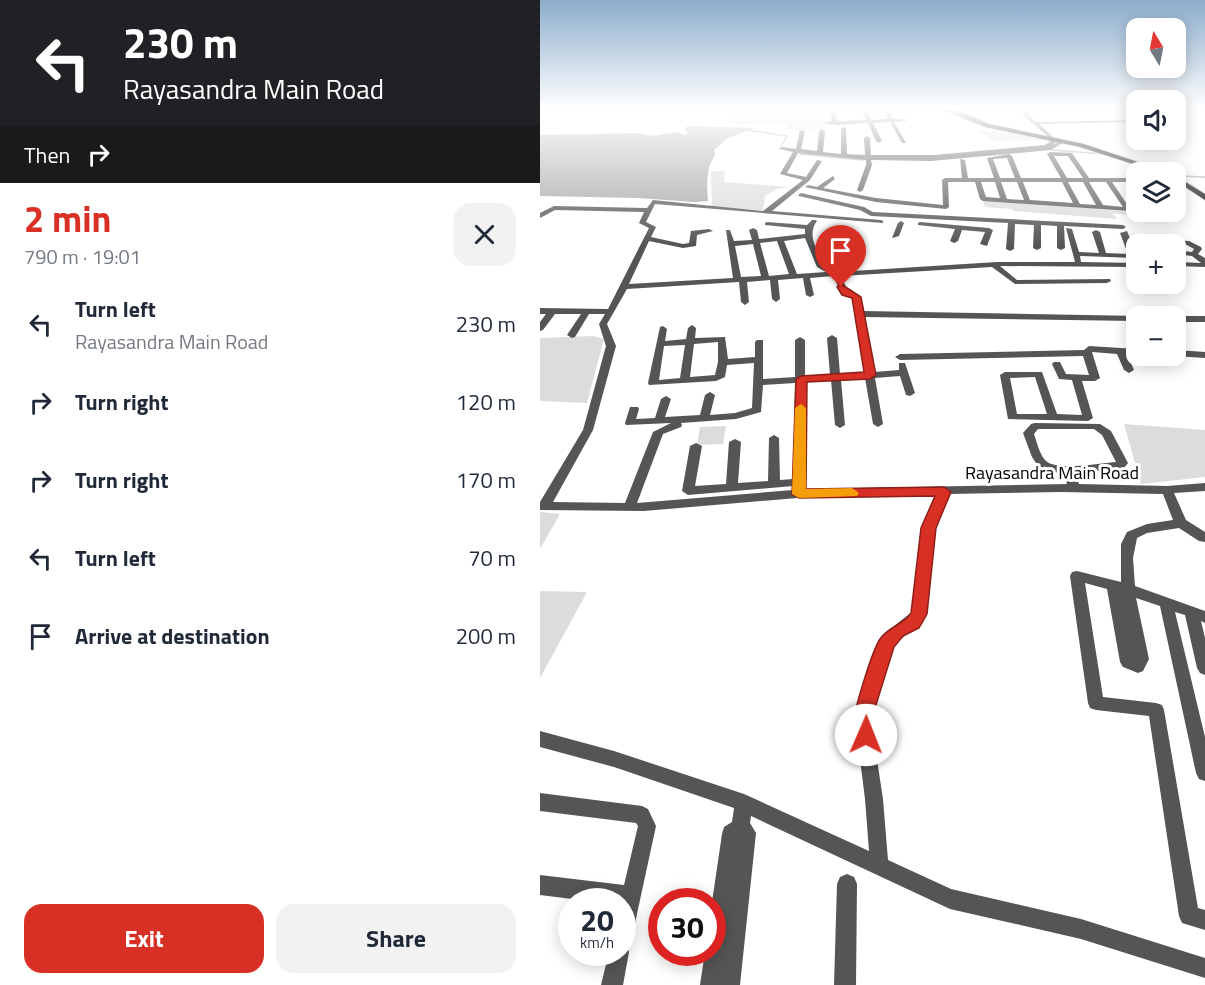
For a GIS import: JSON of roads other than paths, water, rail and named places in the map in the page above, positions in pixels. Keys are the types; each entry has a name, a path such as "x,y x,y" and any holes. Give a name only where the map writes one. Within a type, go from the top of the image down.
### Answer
{"main road":[{"path":"1107,153 1137,162"},
{"path":"1186,186 1205,198"}],"street":[{"path":"795,153 819,161 983,153"},
{"path":"795,153 820,153 869,160"},
{"path":"795,153 869,160 886,153"},
{"path":"795,153 784,174 808,178"},
{"path":"860,190 869,160 869,153"},
{"path":"917,153 961,157 980,153"},
{"path":"959,153 965,180"},
{"path":"1077,205 1050,154 1071,154 1101,207"},
{"path":"940,156 946,170"},
{"path":"1004,200 990,158 1009,156 1027,200"},
{"path":"819,161 808,178 766,212 871,224 902,223 931,228 959,227 989,230 984,244"},
{"path":"1035,172 1044,188"},
{"path":"818,189 837,175"},
{"path":"808,187 849,193 863,198 946,207 945,180 1126,180"},
{"path":"977,180 983,199 1027,200 1126,210"},
{"path":"1108,180 1126,207"},
{"path":"1048,195 1052,203"},
{"path":"787,211 802,196 862,208 871,214 1060,223 1124,230 1132,256 1076,254"},
{"path":"854,206 863,198"},
{"path":"808,212 822,200"},
{"path":"542,506 588,430 611,346 610,339 603,328 653,227 642,222 653,202 760,212"},
{"path":"827,215 839,204"},
{"path":"540,216 554,208 649,210"},
{"path":"817,217 809,227 808,236 821,267 836,274 845,293 856,297 878,424"},
{"path":"839,229 847,220"},
{"path":"1010,249 1012,220"},
{"path":"1036,248 1038,222"},
{"path":"895,236 902,223"},
{"path":"1060,223 1061,248"},
{"path":"767,224 809,227"},
{"path":"954,241 959,227"},
{"path":"1068,229 1080,265"},
{"path":"753,230 776,299"},
{"path":"647,238 685,246 693,243 694,233 709,231"},
{"path":"728,231 745,302"},
{"path":"1096,232 1102,255"},
{"path":"731,244 808,236"},
{"path":"780,239 792,274"},
{"path":"1186,244 1198,249 1194,254"},
{"path":"1186,253 1194,254 1205,263"},
{"path":"1186,264 1205,263"},
{"path":"625,286 995,266 1126,265"},
{"path":"995,266 1015,282 1107,281"},
{"path":"806,276 810,296"},
{"path":"540,311 611,312"},
{"path":"540,328 553,311"},
{"path":"572,335 587,312"},
{"path":"859,314 1126,318"},
{"path":"1186,319 1205,319"},
{"path":"685,380 692,328"},
{"path":"663,329 653,382 720,377 724,328"},
{"path":"832,338 840,425"},
{"path":"660,344 722,339"},
{"path":"696,446 688,491 774,484 799,488 800,340"},
{"path":"634,409 630,423 736,416 757,410 760,342"},
{"path":"1121,351 1129,370"},
{"path":"910,393 899,353 1126,351"},
{"path":"1057,364 1062,377 1095,378 1087,353"},
{"path":"1186,353 1202,354 1205,365"},
{"path":"723,362 759,360"},
{"path":"758,382 904,373"},
{"path":"1053,418 1039,374 1005,375 1012,417 1053,418 1088,418 1076,378"},
{"path":"704,419 710,395"},
{"path":"659,421 666,399"},
{"path":"629,507 657,432 672,425 690,424"},
{"path":"1035,426 1096,426 1107,433 1122,463 1063,470 1043,467 1028,433 1030,429 1035,426"},
{"path":"774,438 774,484"},
{"path":"732,488 735,442"},
{"path":"1063,470 1068,488"},
{"name":"Rayasandra Main Road","path":"542,506 629,507 799,488 944,492 1068,488 1167,490 1205,487"},
{"path":"1167,490 1181,523 1205,539"},
{"path":"879,866 874,799 863,720 886,644 897,631 914,623 919,614 928,528 944,492"},
{"path":"1120,587 1133,534 1181,523"},
{"path":"1205,668 1198,614 1120,587 1077,576 1096,703 1156,710 1189,916 1205,920"},
{"path":"1166,603 1205,773"},
{"path":"540,740 614,759 744,803 950,899 1081,929 1205,968"},
{"path":"540,802 642,815 647,826 634,888"},
{"path":"711,985 732,834 740,827 744,803"},
{"path":"729,985 747,833 740,827"},
{"path":"845,985 847,884"},
{"path":"540,885 565,888"},
{"path":"612,985 616,966"}],"waterway":[{"path":"1091,153 1105,154"},
{"path":"800,154 863,160"},
{"path":"1186,176 1205,177"}]}
